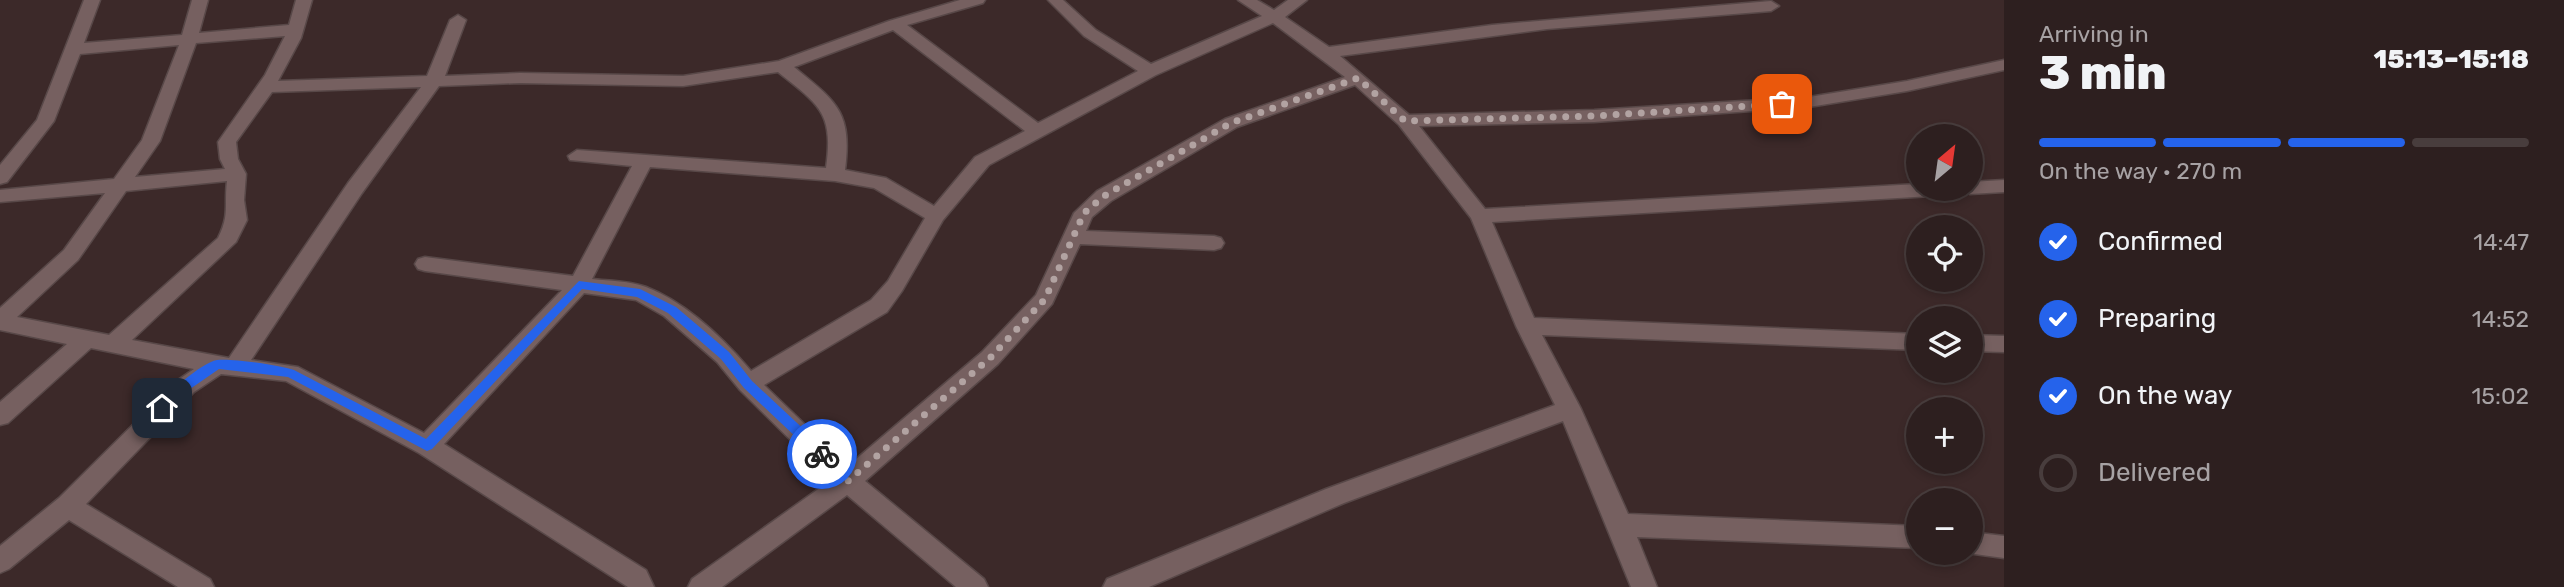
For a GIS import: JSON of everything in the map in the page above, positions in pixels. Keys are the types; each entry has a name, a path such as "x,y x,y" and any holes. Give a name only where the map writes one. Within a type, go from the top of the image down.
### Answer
{"street":[{"path":"0,178 45,121 92,0"},
{"path":"0,322 71,255 151,141 189,39 200,0"},
{"path":"113,344 226,242 237,220 234,200 237,174 229,159 228,142 269,87 293,30 301,18 304,0"},
{"path":"269,87 520,78 683,81 782,66 895,24 929,6 978,0"},
{"path":"1246,0 1358,78 1405,121 1480,216 1527,326 1569,409 1620,524 1644,587"},
{"path":"748,384 879,306 895,286 936,216 982,161 1150,71 1274,17 1299,0"},
{"path":"1055,1 1090,33 1150,71"},
{"path":"1325,53 1424,36 1529,24 1771,6"},
{"path":"0,561 68,506 186,386 226,365 434,80 458,20"},
{"path":"895,24 1038,132"},
{"path":"74,49 293,30"},
{"path":"1405,121 1594,116 1809,102 1908,86 2004,65"},
{"path":"782,66 817,96 835,117 839,136 835,176"},
{"path":"701,587 848,481 990,358 1045,299 1084,213 1104,196 1231,123 1358,78"},
{"path":"577,156 835,176 879,182 936,216"},
{"path":"427,446 579,285 643,162"},
{"path":"0,196 237,174"},
{"path":"1983,187 2004,186"},
{"path":"1480,216 1906,191"},
{"path":"1073,237 1214,243"},
{"path":"425,264 640,293 672,310 725,355 748,384 848,481 975,587"},
{"path":"0,322 226,365 290,373 427,446 637,578 641,587"},
{"path":"1527,326 1906,342"},
{"path":"0,416 87,339"},
{"path":"1983,344 2004,344"},
{"path":"1116,587 1157,582 1335,496 1569,409"},
{"path":"68,506 201,587"},
{"path":"1620,524 1906,536"},
{"path":"1983,545 2004,548"}],"way so far":[{"path":"822,454 848,481 990,358 1045,299 1084,213 1104,196 1231,123 1358,78 1405,121 1594,116 1782,104"}],"route":[{"path":"162,408 186,386 217,365 272,370 290,373 427,446 579,285 640,293 672,310 725,355 748,384 822,454"}]}
